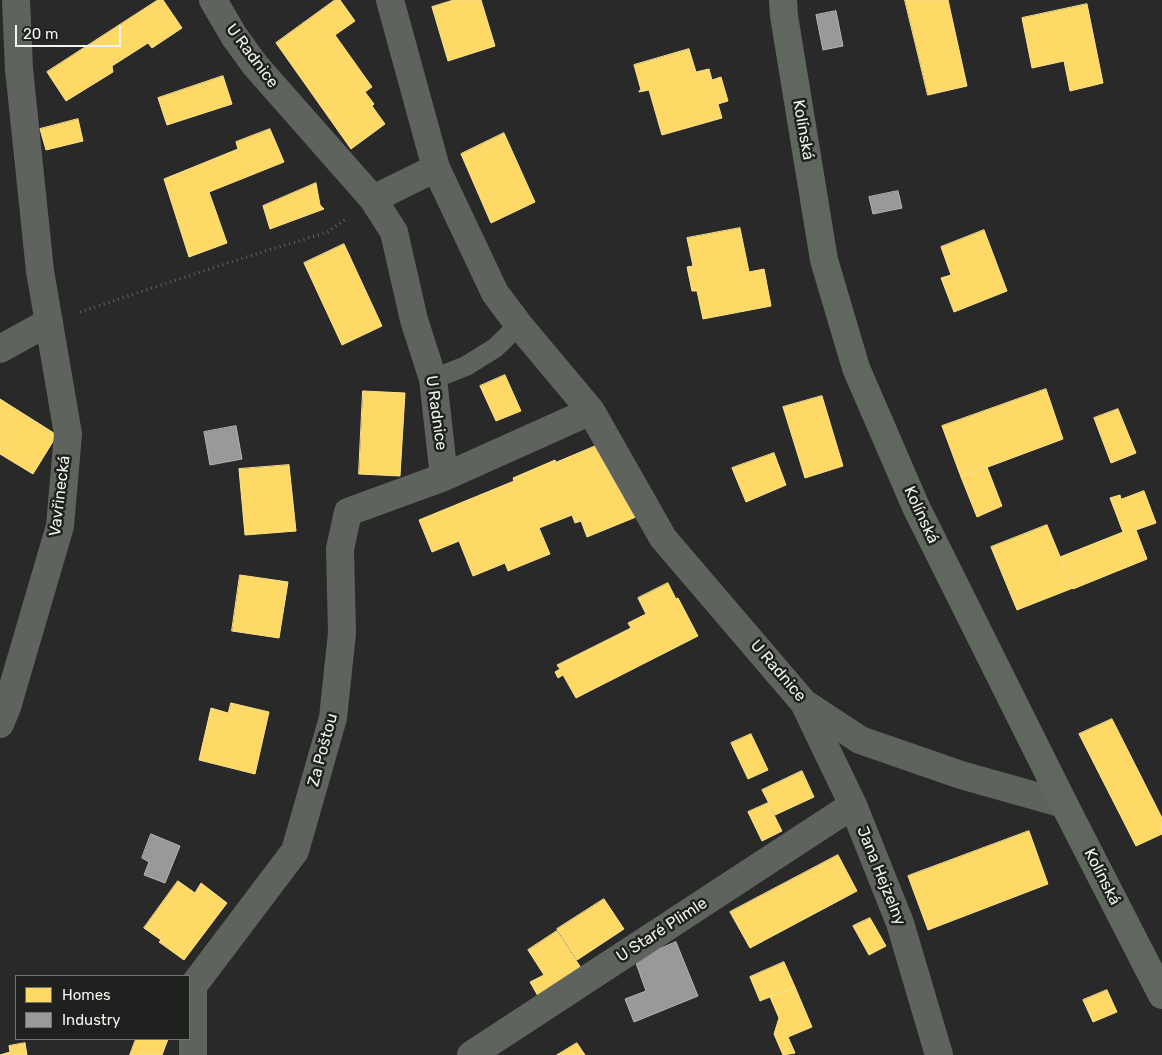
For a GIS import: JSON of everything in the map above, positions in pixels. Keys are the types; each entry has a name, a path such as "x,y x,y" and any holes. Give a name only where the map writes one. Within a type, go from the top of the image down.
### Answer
{"street":[{"name":"Vavřinecká","path":"0,724 7,707 60,526 68,434 40,271 18,69 16,0"},
{"name":"U Radnice","path":"213,0 234,36 255,65 373,199 394,232 414,320 433,380 444,477 591,411"},
{"name":"U Radnice","path":"390,0 436,168 495,293 519,325 591,411 663,538 804,703 860,740 961,775 1064,804"},
{"name":"Kolínská","path":"783,0 784,16 824,260 856,368 916,508 1162,995"},
{"path":"373,199 436,168"},
{"path":"0,349 49,322"},
{"name":"Za Poštou","path":"193,1055 193,986 295,851 331,728 342,633 340,549 348,512 444,477"},
{"name":"Jana Hejzelny","path":"804,703 853,805 900,923 939,1055"},
{"name":"U Staré Plimle","path":"471,1055 853,805"}],"lane":[{"path":"433,380 466,366 495,348 519,325"}],"path":[{"path":"49,322 328,232 373,199"}],"building: Homes":[{"path":"158,0 163,0 182,28 152,48 148,43 112,66 113,72 66,101 47,72"},
{"path":"335,0 340,0 355,21 335,35 372,87 365,92 385,124 351,149 276,43"},
{"path":"454,0 481,0 495,46 448,61 432,7"},
{"path":"905,0 948,0 967,86 928,95"},
{"path":"1087,4 1103,83 1070,91 1064,61 1032,68 1022,18"},
{"path":"689,49 696,72 709,69 712,80 721,77 728,101 718,104 722,118 662,135 649,90 639,92 641,90 634,65"},
{"path":"223,76 232,104 167,125 158,98"},
{"path":"78,119 83,141 46,150 40,129"},
{"path":"270,129 284,162 209,192 227,243 189,257 164,179 238,149 236,142"},
{"path":"504,133 535,202 491,223 461,154"},
{"path":"316,183 320,205 324,209 270,229 263,206"},
{"path":"740,228 749,272 764,269 771,306 703,319 697,291 692,291 687,267 693,266 687,238"},
{"path":"984,230 1007,291 954,312 941,278 951,275 941,247"},
{"path":"344,244 382,326 342,345 304,263"},
{"path":"505,375 521,411 496,421 480,386"},
{"path":"1046,389 1063,439 961,477 942,426"},
{"path":"363,391 405,393 400,476 359,474"},
{"path":"822,396 843,466 805,478 783,407"},
{"path":"0,399 57,435 33,474 0,454"},
{"path":"1118,409 1136,453 1111,463 1094,418"},
{"path":"598,445 636,517 587,537 581,521 575,523 572,515 539,528 550,554 508,571 505,563 473,576 459,541 432,552 419,520 514,481 513,478 555,460 556,462"},
{"path":"774,453 786,485 746,502 732,468"},
{"path":"289,465 296,531 245,535 239,469"},
{"path":"987,467 1002,506 977,517 961,477"},
{"path":"1144,491 1156,523 1136,530 1147,559 1073,589 1060,557 1123,532 1110,498 1120,495 1121,499"},
{"path":"1047,525 1073,588 1017,610 991,547"},
{"path":"240,575 288,582 279,638 232,631"},
{"path":"668,583 698,636 576,698 563,675 558,678 555,672 560,669 557,665 631,628 628,623 646,614 638,598"},
{"path":"231,703 269,712 255,774 199,760 211,708 228,713"},
{"path":"1112,719 1162,818 1162,834 1136,846 1079,734"},
{"path":"751,734 768,770 748,779 731,743"},
{"path":"802,771 814,797 775,815 762,790"},
{"path":"768,803 782,831 762,841 748,812"},
{"path":"1029,831 1048,884 928,930 908,876"},
{"path":"838,855 857,891 750,948 730,912"},
{"path":"178,881 195,893 201,883 227,903 184,960 159,942 161,940 144,928"},
{"path":"604,899 624,929 577,960 557,929"},
{"path":"870,918 886,946 869,955 853,926"},
{"path":"557,931 581,968 538,996 530,982 544,975 528,950"},
{"path":"784,962 795,987 760,1001 750,977"},
{"path":"795,987 812,1027 788,1037 795,1053 783,1055 774,1034 779,1018 770,997"},
{"path":"1107,990 1117,1012 1093,1022 1083,1000"},
{"path":"136,1040 168,1040 162,1055 130,1055"},
{"path":"25,1043 27,1055 0,1055 10,1052 9,1046"},
{"path":"577,1043 585,1055 557,1055"}],"building: Industry":[{"path":"836,11 843,46 823,50 816,15"},
{"path":"898,191 902,208 873,214 869,197"},
{"path":"236,426 242,459 210,465 204,432"},
{"path":"151,834 180,846 165,883 144,875 149,862 142,858"},
{"path":"676,942 698,996 634,1022 625,999 646,991 636,963 654,951"}]}
